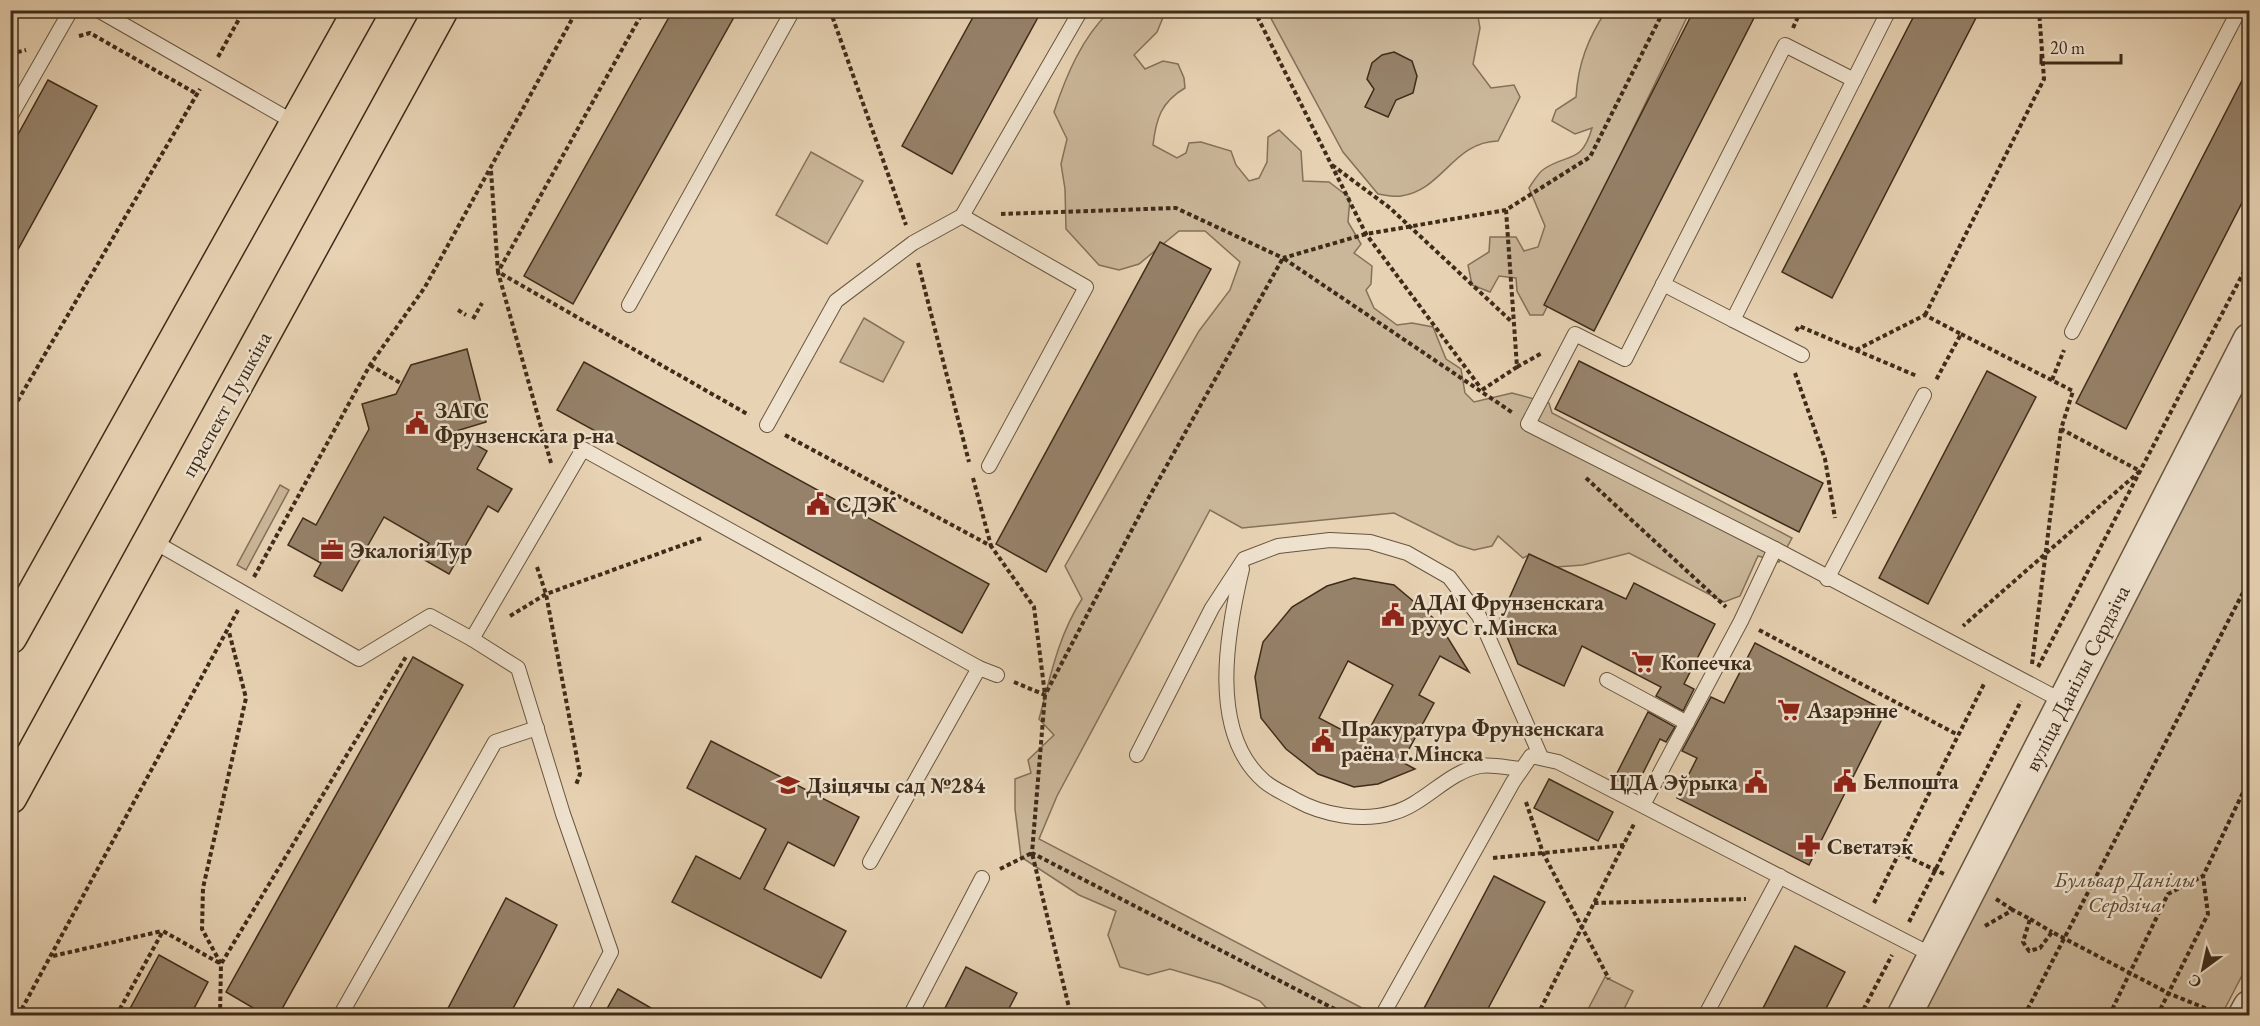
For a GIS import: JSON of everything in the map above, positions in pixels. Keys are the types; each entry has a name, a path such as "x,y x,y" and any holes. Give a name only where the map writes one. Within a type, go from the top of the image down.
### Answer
{"main road":[{"path":"10,637 360,10"},
{"name":"праспект Пушкіна","path":"10,797 441,10"}],"street":[{"name":"вуліца Данілы Сердзіча","path":"1904,1016 1969,885 2066,703 2250,340"},
{"path":"2245,1016 2250,1007"}],"lane":[{"path":"10,117 71,10"},
{"path":"98,10 297,124"},
{"path":"629,305 793,10"},
{"path":"767,425 836,301 913,243 962,216 1081,10"},
{"path":"1733,320 1889,10"},
{"path":"2072,332 2239,10"},
{"path":"1854,80 1785,45 1625,359 1575,334 1528,424 1775,549 1827,579 2066,703"},
{"path":"962,216 1086,287 988,466"},
{"path":"1663,284 1802,355"},
{"path":"1827,579 1924,395"},
{"path":"472,639 583,449 979,668 997,675"},
{"path":"151,540 359,659 430,616 518,668 563,814 611,952 577,1016"},
{"path":"1137,755 1212,608 1244,559 1278,546 1330,540 1370,542 1407,553 1449,577 1479,616 1540,757"},
{"path":"1643,805 1741,621 1775,549"},
{"path":"1244,559 1226,653 1228,708 1244,756 1264,781 1309,807 1356,818 1393,813 1459,773 1481,765 1521,769"},
{"path":"870,862 979,668"},
{"path":"1607,680 1687,723"},
{"path":"340,1016 495,742 537,728"},
{"path":"1382,1016 1521,769 1531,756 1558,762 1643,805 1777,881 1866,920 1934,956"},
{"path":"910,1016 982,878"},
{"path":"1706,1016 1777,881"}],"path":[{"path":"10,414 244,10"},
{"path":"18,1016 229,631 245,594 370,365 425,287 491,171 577,10"},
{"path":"498,273 644,10"},
{"path":"830,10 913,243 991,546 1034,607 1046,695 1032,853 1071,1016"},
{"path":"1254,10 1366,234 1482,390"},
{"path":"1046,695 1148,498 1282,258 1366,234 1506,210 1590,157 1664,10"},
{"path":"1856,350 1925,315 2044,79 2039,10"},
{"path":"10,54 90,33 197,94"},
{"path":"1330,163 1390,208 1512,322"},
{"path":"491,171 498,273 558,492"},
{"path":"962,216 1176,208 1282,258 1482,390 1528,424"},
{"path":"1482,390 1517,367 1512,322 1506,210"},
{"path":"1860,1016 2250,260"},
{"path":"498,273 767,425 991,546"},
{"path":"473,319 482,303"},
{"path":"458,310 466,315"},
{"path":"1925,315 2073,391 2061,429 2030,683"},
{"path":"1841,552 1825,459 1786,347 1799,326 1935,383 1961,334"},
{"path":"2052,380 2072,332"},
{"path":"370,365 402,384"},
{"path":"2061,429 2140,471"},
{"path":"1579,471 1741,621 1958,735"},
{"path":"1947,640 2140,471"},
{"path":"509,617 546,594 726,529"},
{"path":"530,543 546,594 580,774 563,814"},
{"path":"2024,1016 2250,579"},
{"path":"221,964 430,616"},
{"path":"220,1016 221,964 202,929 203,888 246,698 229,631"},
{"path":"1866,920 1994,664"},
{"path":"997,675 1046,695"},
{"path":"1521,769 1526,808 1543,854 1609,979"},
{"path":"2157,1016 2208,914 2203,876 2250,778"},
{"path":"1537,1016 1643,805"},
{"path":"1485,859 1624,845"},
{"path":"982,878 1032,853"},
{"path":"1032,853 1348,1016"},
{"path":"1899,853 1969,885"},
{"path":"2109,1016 2168,894 2203,876"},
{"path":"1594,903 1749,898 1777,881"},
{"path":"1982,924 1986,926 2013,909 2170,994 2224,1016"},
{"path":"2030,919 2023,942 2029,951 2040,948 2052,932"},
{"path":"52,956 163,931 221,964"},
{"path":"116,1016 163,931"}],"green space":[{"path":"1110,11 1160,11 1164,15 1157,32 1134,55 1145,69 1163,61 1178,64 1184,78 1185,88 1170,99 1161,112 1153,145 1177,158 1186,153 1189,143 1201,142 1231,151 1236,165 1249,181 1259,178 1267,162 1268,137 1279,130 1301,151 1303,181 1329,182 1350,198 1348,222 1361,244 1354,253 1372,266 1371,284 1366,290 1374,308 1397,325 1412,323 1433,327 1446,359 1461,369 1465,393 1474,402 1512,393 1549,403 1552,413 1792,538 1779,562 1758,556 1740,596 1724,602 1629,553 1583,565 1543,568 1529,555 1523,558 1498,536 1492,546 1474,550 1458,545 1394,513 1242,528 1210,510 1057,796 1039,839 1362,1008 1393,1013 1391,1015 1273,1015 1260,1001 1221,984 1170,969 1148,975 1120,967 1108,935 1116,911 1079,895 1021,857 1015,809 1015,779 1031,773 1028,760 1054,735 1039,719 1061,642 1082,599 1065,566 1199,331 1230,290 1240,262 1205,231 1179,231 1139,264 1119,270 1099,265 1066,229 1065,189 1061,164 1067,139 1054,112 1083,45"},
{"path":"1267,11 1477,11 1480,28 1473,64 1491,88 1514,85 1520,97 1498,141 1483,143 1470,149 1428,185 1415,192 1398,196 1378,194 1343,152"},
{"path":"1606,11 1690,11 1543,315 1530,315 1517,291 1516,278 1499,276 1490,292 1472,285 1468,265 1489,252 1490,237 1516,237 1524,251 1538,247 1545,226 1529,188 1542,171 1579,153 1588,139 1592,128 1575,134 1552,121 1556,110 1576,97 1585,52"},
{"path":"811,152 863,181 827,244 776,215"},
{"path":"864,318 904,342 883,382 840,362"},
{"name":"Бульвар Данілы Сердзіча","path":"2249,372 2250,960 2221,1016 1921,1016"},
{"path":"280,485 289,490 246,570 237,565"},
{"path":"1605,977 1633,991 1621,1015 1585,1015"}],"building":[{"path":"673,10 738,10 573,304 524,276"},
{"path":"977,10 1042,10 952,174 902,146"},
{"path":"1694,10 1758,10 1594,331 1544,305"},
{"path":"1917,10 1980,10 1832,298 1782,272"},
{"path":"1394,52 1412,61 1417,76 1413,93 1396,100 1388,117 1365,107 1374,89 1367,79 1372,63 1382,55"},
{"path":"2250,65 2250,187 2126,429 2076,403"},
{"path":"48,80 97,106 10,264 10,149"},
{"path":"1160,242 1211,269 1046,572 996,544"},
{"path":"467,349 486,422 453,432 487,451 477,469 512,489 498,512 488,506 449,574 421,558 429,543 384,517 342,591 314,576 321,563 288,545 303,518 316,525 369,429 362,404 396,394 411,365"},
{"path":"1579,361 1823,483 1799,532 1555,409"},
{"path":"584,362 989,584 962,633 557,410"},
{"path":"1987,371 2036,397 1928,604 1879,578"},
{"path":"1529,554 1626,599 1634,583 1715,624 1684,684 1694,689 1683,711 1656,696 1661,687 1582,646 1564,686 1518,664 1500,619"},
{"path":"1354,578 1394,585 1438,622 1469,672 1440,656 1419,695 1434,703 1402,762 1415,769 1378,784 1354,787 1318,774 1286,749 1261,718 1255,677 1263,642 1292,607 1327,586","holes":["1348,661 1393,685 1363,741 1319,718"]},
{"path":"1755,643 1886,711 1809,865 1677,798 1697,758 1682,751 1711,697 1724,703"},
{"path":"413,657 463,685 278,1016 267,1016 226,992"},
{"path":"1648,712 1675,727 1666,742 1660,739 1635,789 1614,779"},
{"path":"711,741 859,817 834,866 788,842 764,889 846,931 821,978 672,902 696,856 740,879 766,829 687,788"},
{"path":"1549,779 1613,812 1598,841 1534,808"},
{"path":"1494,876 1545,902 1484,1016 1420,1016"},
{"path":"506,898 557,925 540,958 509,1016 444,1016"},
{"path":"1795,946 1845,972 1822,1016 1759,1016"},
{"path":"159,955 208,982 190,1016 126,1016"},
{"path":"966,967 1017,993 1005,1016 941,1016"},
{"path":"618,989 665,1016 603,1016"}],"place":[{"name":"ЗАГС Фрунзенскага р-на","path":"417,423"},
{"name":"СДЭК","path":"818,504"},
{"name":"ЭкалогіяТур","path":"332,550"},
{"name":"АДАІ Фрунзенскага РУУС г.Мінска","path":"1393,615"},
{"name":"Копеечка","path":"1643,662"},
{"name":"Азарэнне","path":"1789,710"},
{"name":"Пракуратура Фрунзенскага раёна г.Мінска","path":"1323,741"},
{"name":"Белпошта","path":"1845,781"},
{"name":"ЦДА Эўрыка","path":"1756,782"},
{"name":"Дзіцячы сад №284","path":"788,785"},
{"name":"Светатэк","path":"1809,846"}]}
